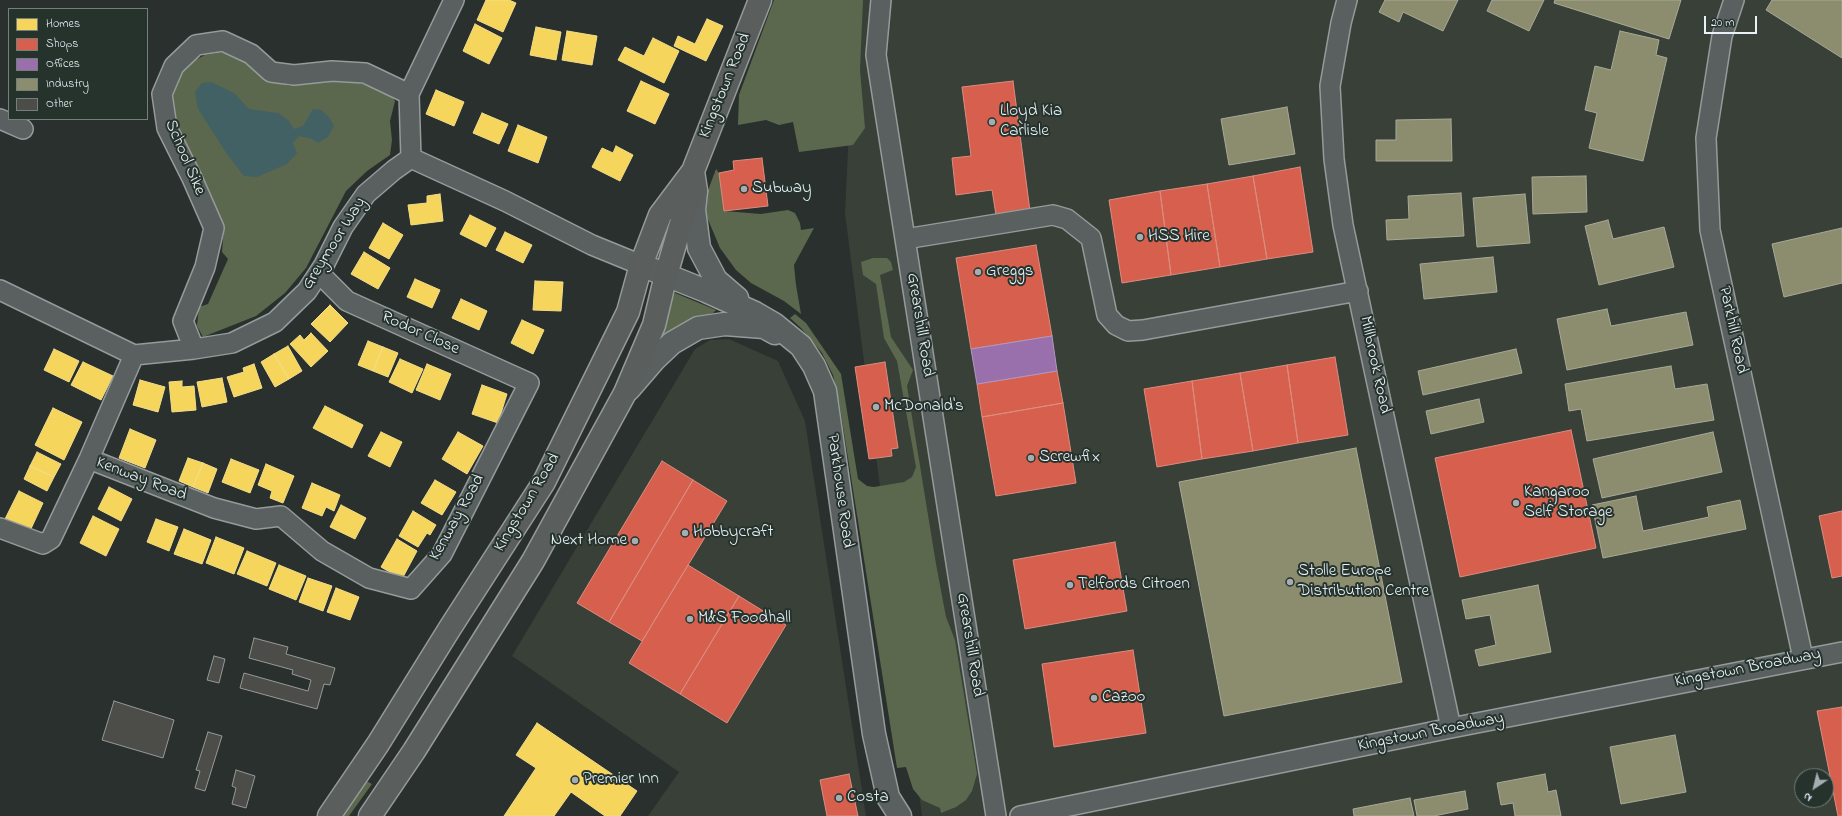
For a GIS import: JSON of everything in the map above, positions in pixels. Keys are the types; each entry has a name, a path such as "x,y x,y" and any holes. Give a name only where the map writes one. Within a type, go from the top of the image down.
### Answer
{"main road":[{"name":"Kingstown Road","path":"370,816 414,751 533,561 626,393 654,325 666,275 694,181 760,0"},
{"name":"Kingstown Road","path":"329,816 378,744 450,628 544,482 628,312 641,265 660,215 694,181"}],"street":[{"path":"454,0 409,94 411,158 505,201 592,245 641,265"},
{"name":"Grearshill Road","path":"881,0 876,55 996,816"},
{"name":"Millbrook Road","path":"1347,0 1341,23 1330,86 1335,166 1343,225 1451,728"},
{"name":"Parkhill Road","path":"1734,0 1722,36 1706,138 1710,230 1802,658"},
{"name":"School Sike","path":"194,349 183,321 205,268 214,228 192,178 167,128 162,94 174,66 196,45 223,41 251,54 272,72 294,75 332,71 365,73 409,94"},
{"path":"0,119 23,129"},
{"name":"Greymoor Way","path":"134,355 194,349 232,343 275,322 307,291 319,273 343,227 366,194 394,170 411,158"},
{"path":"694,181 694,213 699,248 716,280 755,313"},
{"path":"905,239 1053,215 1067,219 1091,238 1107,315 1116,325 1128,331 1143,330 1358,291"},
{"name":"Parkhouse Road","path":"641,265 755,313 781,328 801,346 814,366 825,391 874,734 888,797 900,816"},
{"name":"Rodor Close","path":"319,273 347,301 529,383"},
{"path":"0,290 134,355 89,460 51,539 43,544 0,528"},
{"path":"626,393 654,360 672,343 698,328 725,324 764,327 801,346"},
{"name":"Kenway Road","path":"89,460 214,508 256,519 280,516 322,551 369,578 411,589 442,554 529,383"},
{"name":"Kingstown Broadway","path":"1020,816 1451,728 1802,658 1842,652"}],"shaded area":[{"path":"855,0 1842,0 1842,816 922,816 845,213"},
{"path":"729,339 778,361 805,421 866,816 648,816 679,772 512,656 695,349 710,340"}],"green space":[{"path":"774,0 863,0 860,70 865,128 853,145 799,152 793,122 779,125 766,120 738,125 739,95"},
{"path":"224,52 241,57 267,79 289,86 344,77 389,93 395,101 390,121 392,140 390,155 367,171 346,191 306,268 285,293 256,316 203,337 197,326 199,307 208,304 228,259 222,252 224,226 210,193 169,116 169,91 180,68 205,55"},
{"path":"716,169 719,173 724,211 761,214 788,210 795,213 800,223 801,230 814,228 794,265 801,314 784,301 751,283 736,270 720,248 704,210 707,193"},
{"path":"873,258 887,258 891,262 893,270 880,275 891,337 913,370 907,386 936,564 946,617 955,640 977,774 972,791 966,800 956,807 941,813 940,808 922,800 913,789 906,767 897,768 839,401 833,375 822,353 801,328 790,318 795,314 806,323 841,374 858,479 867,486 874,487 904,482 912,477 916,467 897,361 884,338 876,284 863,275 861,262"},
{"path":"675,293 716,310 713,313 686,321 675,328 654,346"},
{"path":"362,779 372,784 349,816 335,816"}],"water":[{"path":"211,82 234,93 249,109 278,113 289,121 294,129 303,126 313,109 321,110 329,117 334,126 328,137 318,143 312,139 299,136 293,143 297,153 287,164 257,177 244,176 227,154 198,109 195,92 202,83"}],"building: Homes":[{"path":"486,0 509,0 516,3 503,32 477,20"},
{"path":"707,19 723,26 706,61 674,46 678,36 695,44"},
{"path":"475,24 502,38 489,64 463,51"},
{"path":"536,27 561,32 556,60 530,55"},
{"path":"567,31 597,36 592,65 562,60"},
{"path":"653,38 679,51 664,83 618,60 625,47 644,56"},
{"path":"641,81 669,94 655,124 627,111"},
{"path":"436,90 464,102 454,126 426,114"},
{"path":"482,113 508,124 499,144 473,133"},
{"path":"518,125 547,137 538,163 508,151"},
{"path":"616,146 633,155 620,181 592,167 602,148 613,153"},
{"path":"440,194 443,221 411,225 408,205 427,203 427,196"},
{"path":"470,215 496,228 486,247 460,234"},
{"path":"383,223 403,235 389,259 369,248"},
{"path":"505,232 532,245 523,263 496,250"},
{"path":"364,252 390,268 378,289 351,274"},
{"path":"415,279 440,290 432,308 407,297"},
{"path":"535,281 563,282 561,311 533,310"},
{"path":"461,299 487,311 479,330 452,318"},
{"path":"330,305 348,323 330,342 311,324"},
{"path":"522,320 544,330 533,354 511,343"},
{"path":"311,333 328,351 311,367 290,344 300,335 304,340"},
{"path":"368,341 383,347 373,371 358,365"},
{"path":"288,346 302,371 289,379 274,354"},
{"path":"383,347 398,353 388,377 373,371"},
{"path":"54,349 79,361 69,382 44,370"},
{"path":"274,354 289,379 275,387 261,362"},
{"path":"400,359 423,369 412,393 389,382"},
{"path":"83,362 113,376 101,400 71,385"},
{"path":"254,364 262,388 234,397 227,377 244,372 243,368"},
{"path":"427,364 451,374 440,400 416,390"},
{"path":"222,378 227,402 202,407 197,382"},
{"path":"140,380 165,387 158,412 133,405"},
{"path":"182,381 182,387 194,386 196,410 172,412 169,382"},
{"path":"482,385 507,394 498,423 472,414"},
{"path":"325,406 363,425 352,448 313,428"},
{"path":"53,408 82,422 64,460 35,445"},
{"path":"130,429 156,440 145,468 119,458"},
{"path":"381,432 402,442 390,467 368,456"},
{"path":"458,432 483,446 467,474 442,459"},
{"path":"37,452 61,464 54,477 30,466"},
{"path":"188,458 203,463 193,487 179,481"},
{"path":"231,459 259,470 250,493 222,482"},
{"path":"203,463 217,469 208,493 193,487"},
{"path":"266,464 294,476 283,503 270,498 272,491 258,485"},
{"path":"30,466 54,477 47,491 24,479"},
{"path":"435,480 456,492 442,515 421,503"},
{"path":"312,483 340,495 334,511 326,507 322,516 302,508"},
{"path":"109,487 132,499 121,521 98,509"},
{"path":"19,491 43,503 29,533 4,521"},
{"path":"341,505 366,518 355,539 330,527"},
{"path":"413,511 436,525 430,535 427,533 418,547 399,536"},
{"path":"93,516 119,529 106,556 80,543"},
{"path":"156,519 178,527 169,551 147,542"},
{"path":"184,529 211,540 202,564 174,554"},
{"path":"216,537 244,548 234,574 206,563"},
{"path":"397,539 417,551 402,579 381,567"},
{"path":"247,551 276,563 267,586 237,574"},
{"path":"279,565 306,576 296,600 269,589"},
{"path":"308,578 332,586 323,611 299,602"},
{"path":"336,588 359,597 350,620 327,612"},
{"name":"Premier Inn","path":"537,723 637,791 620,816 605,816 571,792 554,816 504,816 536,768 516,755"}],"building: Shops":[{"name":"Lloyd Kia Carlisle","path":"1013,81 1030,211 996,215 992,190 956,195 952,158 971,156 962,87"},
{"name":"Subway","path":"762,158 768,206 724,211 719,173 734,170 733,161"},
{"path":"1300,167 1313,252 1267,259 1253,176"},
{"path":"1253,176 1267,259 1220,267 1207,184"},
{"path":"1207,184 1220,267 1171,275 1160,191"},
{"name":"HSS Hire","path":"1160,191 1171,275 1122,283 1109,200"},
{"path":"1036,245 1052,336 971,349 956,258"},
{"path":"1335,357 1348,435 1298,443 1287,365"},
{"name":"McDonald's","path":"885,362 898,448 891,449 892,456 869,459 855,367"},
{"path":"1287,365 1298,443 1253,451 1240,373"},
{"path":"1057,371 1063,403 982,417 977,384"},
{"path":"1240,373 1253,451 1202,459 1192,381"},
{"path":"1192,381 1202,459 1157,467 1144,389"},
{"name":"Screwfix","path":"1063,403 1076,483 996,496 982,417"},
{"name":"Kangaroo Self Storage","path":"1571,430 1596,548 1460,577 1435,458"},
{"name":"Next Home","path":"662,461 693,480 609,622 577,603"},
{"name":"Hobbycraft","path":"693,480 727,501 642,641 609,622"},
{"path":"1842,511 1842,576 1832,578 1819,516"},
{"name":"Telfords Citroen","path":"1115,542 1127,611 1025,629 1013,560"},
{"name":"M&S Foodhall","path":"688,565 739,596 680,694 629,663"},
{"path":"739,596 786,625 727,723 680,694"},
{"name":"Cazoo","path":"1133,650 1146,733 1054,747 1042,664"},
{"path":"1842,707 1842,816 1838,816 1834,796 1834,768 1828,768 1817,711"},
{"name":"Costa","path":"849,774 858,816 827,816 820,780"}],"building: Offices":[{"path":"1052,336 1057,371 977,384 971,349"}],"building: Industry":[{"path":"1385,0 1458,0 1443,31 1403,12 1399,22 1379,12"},
{"path":"1492,0 1544,0 1529,31 1487,11"},
{"path":"1555,0 1681,0 1669,39 1554,3"},
{"path":"1772,0 1842,0 1842,58 1766,10"},
{"path":"1620,31 1659,40 1656,55 1667,58 1643,161 1589,148 1597,113 1585,110 1595,66 1611,70"},
{"path":"1287,107 1295,154 1229,165 1221,119"},
{"path":"1451,119 1452,161 1376,161 1376,140 1396,140 1396,120"},
{"path":"1586,176 1587,212 1533,214 1532,177"},
{"path":"1461,193 1464,236 1387,240 1386,220 1409,219 1408,196"},
{"path":"1525,194 1530,243 1477,247 1473,198"},
{"path":"1608,220 1613,239 1664,227 1674,267 1599,285 1585,226"},
{"path":"1842,228 1842,283 1784,297 1772,244"},
{"path":"1493,257 1497,292 1424,299 1420,264"},
{"path":"1607,309 1611,326 1686,312 1693,345 1567,370 1557,319"},
{"path":"1516,349 1522,373 1423,395 1418,371"},
{"path":"1671,366 1675,389 1707,384 1714,420 1587,441 1581,409 1569,411 1565,384"},
{"path":"1479,399 1484,422 1431,434 1426,411"},
{"path":"1713,432 1722,472 1602,498 1593,459"},
{"name":"Stolle Europe Distribution Centre","path":"1356,448 1402,682 1224,716 1179,482"},
{"path":"1636,496 1643,531 1709,517 1707,507 1740,500 1746,529 1603,558 1592,505"},
{"path":"1538,585 1551,652 1479,666 1475,650 1496,645 1490,615 1466,619 1462,600"},
{"path":"1675,735 1686,792 1621,804 1610,747"},
{"path":"1545,774 1548,792 1556,790 1561,816 1515,816 1513,803 1501,805 1497,783"},
{"path":"1465,791 1468,809 1434,816 1417,816 1414,800"},
{"path":"1410,798 1414,816 1354,816 1353,809"}],"building: Other":[{"path":"254,638 288,647 286,654 335,668 330,685 324,684 317,709 240,688 244,673 308,691 311,680 292,674 293,670 249,658"},
{"path":"214,656 225,659 219,683 207,680"},
{"path":"114,701 174,720 163,758 102,740"},
{"path":"208,732 222,736 205,791 195,788 200,771 196,770"},
{"path":"236,770 255,776 246,808 232,804 236,788 232,786"}],"place":[{"name":"Lloyd Kia Carlisle","path":"992,122"},
{"name":"Subway","path":"744,189"},
{"name":"HSS Hire","path":"1140,237"},
{"name":"Greggs","path":"978,272"},
{"name":"McDonald's","path":"876,407"},
{"name":"Screwfix","path":"1031,458"},
{"name":"Kangaroo Self Storage","path":"1516,503"},
{"name":"Hobbycraft","path":"685,533"},
{"name":"Next Home","path":"635,541"},
{"name":"Stolle Europe Distribution Centre","path":"1290,582"},
{"name":"Telfords Citroen","path":"1070,585"},
{"name":"M&S Foodhall","path":"690,619"},
{"name":"Cazoo","path":"1094,698"},
{"name":"Premier Inn","path":"575,780"},
{"name":"Costa","path":"839,798"}]}
